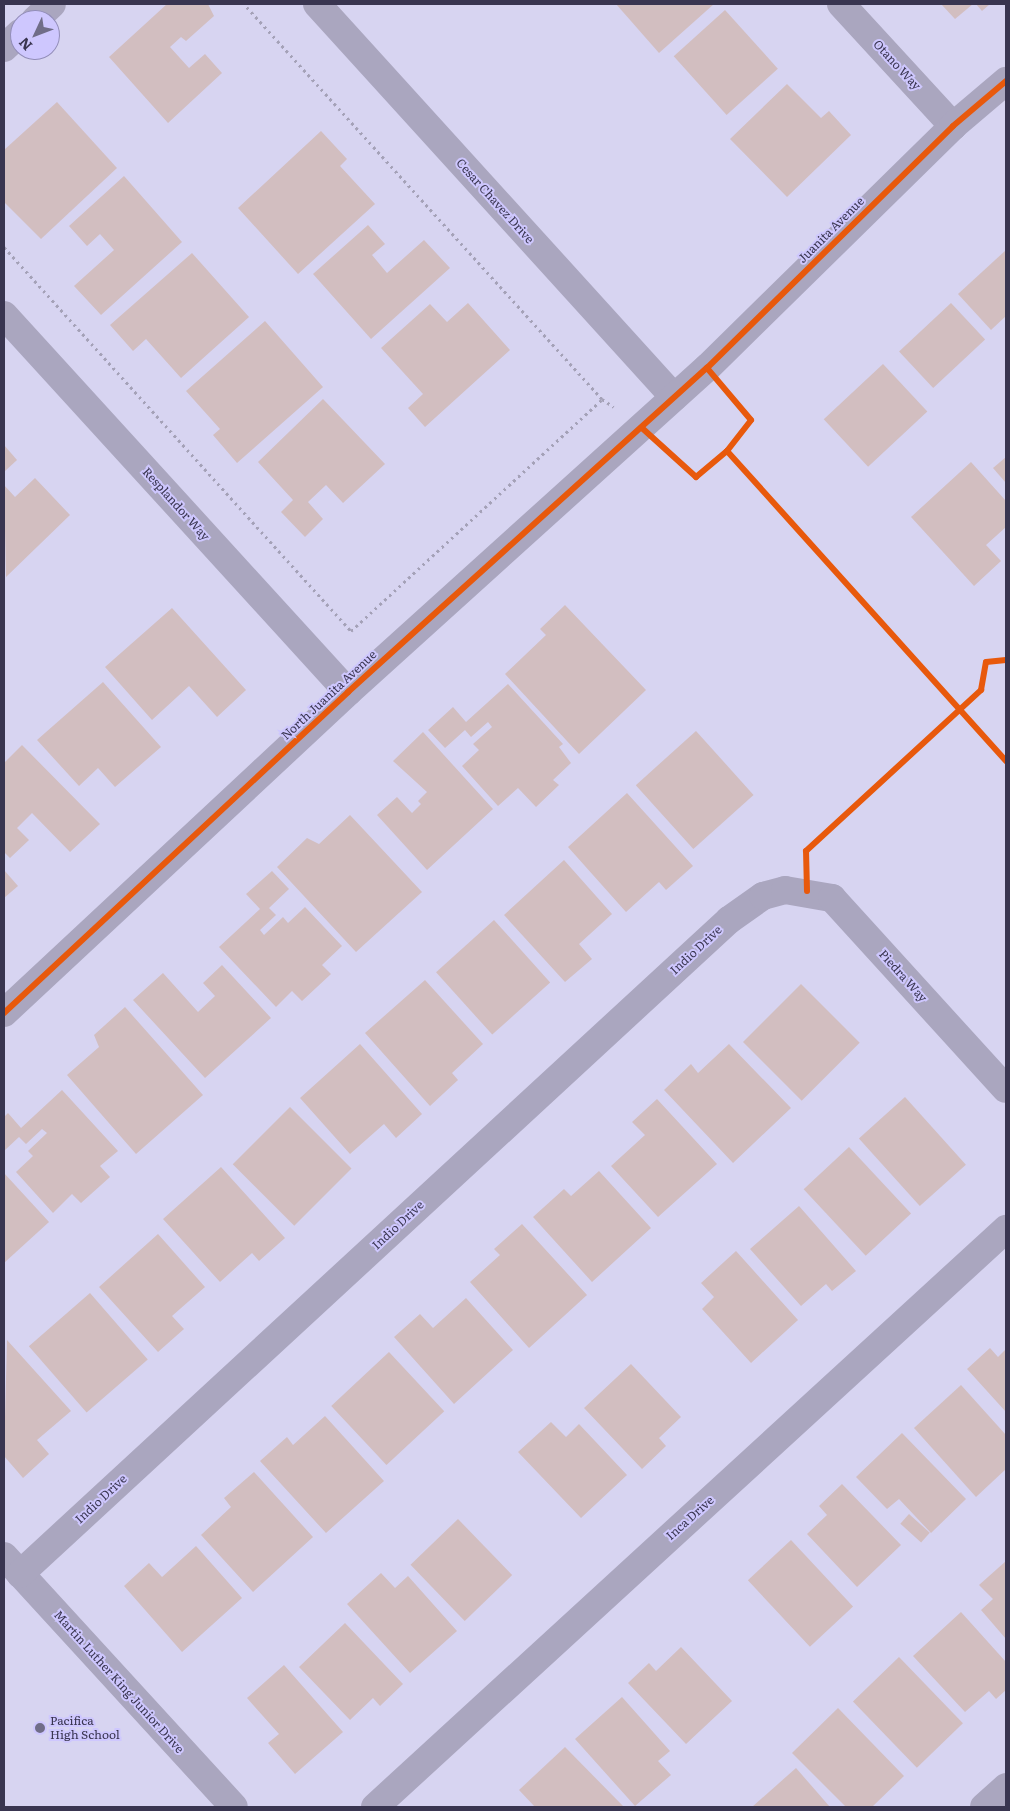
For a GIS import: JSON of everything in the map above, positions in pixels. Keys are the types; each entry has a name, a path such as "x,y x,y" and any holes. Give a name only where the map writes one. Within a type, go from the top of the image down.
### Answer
{"street":[{"name":"Cesar Chavez Drive","path":"317,4 674,397"},
{"name":"Otano Way","path":"841,4 953,126"},
{"name":"Juanita Avenue","path":"674,397 953,126 1006,81"},
{"name":"Resplandor Way","path":"7,325 348,692"},
{"name":"North Juanita Avenue","path":"4,1013 348,692 674,397"},
{"name":"Piedra Way","path":"785,890 832,898 1006,1089"},
{"name":"Indio Drive","path":"12,1565 728,920 748,904 785,890"},
{"name":"Inca Drive","path":"375,1807 1006,1229"},
{"name":"Martin Luther King Junior Drive","path":"12,1565 234,1807"},
{"path":"984,1807 1006,1787"}],"path":[{"path":"4,247 351,631 602,399 244,4"}],"building":[{"path":"167,4 208,4 214,16 186,41 181,37 170,47 189,68 205,54 222,73 168,123 109,57"},
{"path":"616,4 714,4 659,53"},
{"path":"941,4 973,4 955,19"},
{"path":"976,4 990,4 982,11"},
{"path":"725,10 778,69 727,115 674,56"},
{"path":"787,84 821,118 829,111 851,135 787,197 730,139"},
{"path":"57,102 117,168 41,239 4,202 4,150"},
{"path":"321,131 347,159 340,166 375,204 298,274 238,208"},
{"path":"124,176 182,242 101,315 74,286 114,250 100,234 87,246 69,226"},
{"path":"368,225 385,244 372,255 387,273 424,240 450,268 371,339 313,274"},
{"path":"1006,250 1006,316 991,330 958,294"},
{"path":"192,253 249,317 181,378 146,339 133,351 110,325"},
{"path":"468,303 510,350 425,427 408,408 423,394 381,348 430,304 447,322"},
{"path":"951,303 985,340 933,388 899,351"},
{"path":"265,321 323,387 237,463 213,435 220,429 186,391"},
{"path":"883,364 927,412 868,467 824,419"},
{"path":"323,399 385,464 343,503 326,485 308,502 323,519 305,537 281,512 293,500 258,462"},
{"path":"4,445 17,460 4,472"},
{"path":"1006,457 1006,483 993,468"},
{"path":"971,462 1006,501 1006,527 986,545 1001,561 974,586 911,517"},
{"path":"35,478 70,515 6,577 4,485 15,497"},
{"path":"565,605 646,690 579,754 505,674 546,635 540,629"},
{"path":"172,608 246,690 217,717 189,686 152,720 105,667"},
{"path":"103,682 161,747 115,787 98,768 79,786 37,740"},
{"path":"508,684 563,744 559,747 571,763 553,780 559,785 536,807 518,788 498,806 462,766 479,750 473,744 492,727 488,722 471,737 465,730 445,748 428,730 453,707 466,722"},
{"path":"696,731 754,795 693,849 636,785"},
{"path":"423,732 493,809 427,870 377,815 397,797 412,813 421,804 418,801 427,792 393,761"},
{"path":"22,745 100,824 70,852 32,813 17,828 29,840 10,858 4,852 4,763"},
{"path":"627,793 693,866 666,890 659,882 626,912 568,847"},
{"path":"350,815 422,892 356,952 277,867 307,838 319,844"},
{"path":"564,860 612,914 579,944 592,959 565,982 504,915"},
{"path":"4,870 18,886 4,898"},
{"path":"272,871 289,889 269,908 276,915 260,930 264,935 283,917 288,923 305,907 342,946 322,965 331,974 302,1001 292,991 276,1007 219,947 260,909 246,894"},
{"path":"494,920 550,982 492,1035 436,972"},
{"path":"222,965 271,1018 205,1078 133,1000 163,973 198,1012 215,996 203,983"},
{"path":"425,980 483,1044 452,1073 458,1080 430,1106 365,1033"},
{"path":"801,984 860,1043 802,1101 743,1042"},
{"path":"125,1007 203,1095 136,1154 67,1075 99,1047 94,1035"},
{"path":"360,1044 422,1114 396,1138 384,1124 350,1154 300,1098"},
{"path":"729,1044 791,1108 733,1163 664,1090 691,1064 698,1073"},
{"path":"62,1090 118,1151 100,1166 110,1177 81,1203 72,1194 53,1213 16,1172 33,1156 28,1151 47,1133 42,1129 26,1144 19,1137 4,1151 4,1117 8,1113 21,1128"},
{"path":"905,1097 966,1165 920,1206 859,1138"},
{"path":"657,1099 717,1164 658,1217 611,1166 645,1135 632,1122"},
{"path":"290,1107 352,1169 294,1226 233,1164"},
{"path":"849,1147 911,1214 866,1256 804,1189"},
{"path":"221,1167 285,1238 259,1261 252,1253 220,1282 163,1219"},
{"path":"599,1171 651,1228 592,1282 533,1217 564,1189 571,1196"},
{"path":"4,1173 49,1222 4,1263"},
{"path":"799,1206 856,1271 832,1291 826,1284 801,1306 750,1249"},
{"path":"522,1224 587,1295 529,1348 470,1282 500,1255 494,1249"},
{"path":"158,1234 205,1287 172,1316 184,1329 158,1352 99,1287"},
{"path":"736,1251 798,1320 751,1363 702,1309 714,1297 701,1283"},
{"path":"90,1293 148,1359 87,1413 29,1346"},
{"path":"466,1298 513,1350 454,1404 394,1337 420,1314 433,1328"},
{"path":"7,1340 71,1411 37,1440 49,1454 23,1478 4,1456"},
{"path":"990,1348 998,1357 1006,1349 1006,1412 967,1369"},
{"path":"389,1352 444,1411 386,1465 331,1406"},
{"path":"631,1364 681,1417 659,1438 666,1446 642,1469 584,1408"},
{"path":"961,1385 1006,1435 1006,1469 976,1497 914,1428"},
{"path":"325,1416 384,1481 326,1533 260,1461 287,1437 293,1445"},
{"path":"551,1422 566,1437 579,1424 627,1475 581,1518 518,1452"},
{"path":"902,1433 966,1499 931,1533 899,1499 887,1509 856,1477"},
{"path":"254,1472 313,1537 253,1592 201,1535 231,1507 224,1498"},
{"path":"842,1484 901,1545 857,1587 807,1534 827,1515 819,1506"},
{"path":"909,1514 930,1533 921,1542 900,1524"},
{"path":"458,1519 512,1575 465,1621 411,1565"},
{"path":"791,1540 853,1607 810,1647 748,1580"},
{"path":"196,1546 242,1598 182,1652 124,1586 149,1563 162,1577"},
{"path":"1006,1561 1006,1639 981,1610 993,1599 979,1585"},
{"path":"381,1573 395,1588 408,1576 457,1631 410,1673 347,1604"},
{"path":"961,1612 1006,1662 1006,1690 996,1699 989,1691 965,1712 913,1656"},
{"path":"345,1623 403,1684 380,1706 373,1698 350,1720 299,1667"},
{"path":"681,1647 732,1701 686,1744 628,1683 649,1663 656,1671"},
{"path":"899,1657 963,1723 917,1768 853,1701"},
{"path":"284,1665 343,1732 295,1774 268,1743 279,1734 247,1698"},
{"path":"622,1697 670,1751 658,1761 671,1775 635,1806 575,1739"},
{"path":"838,1708 904,1776 872,1807 846,1807 792,1753"},
{"path":"565,1747 624,1807 535,1807 519,1790"},
{"path":"796,1768 830,1807 752,1807"}],"cycle path":[{"path":"4,1013 348,692 707,368 953,126 1006,81"},
{"path":"642,428 696,477 727,451 751,420 707,368"},
{"path":"727,451 1006,761"},
{"path":"807,891 806,851 981,690 986,662 1006,660"}],"place":[{"name":"Pacifica High School","path":"40,1728"}]}
